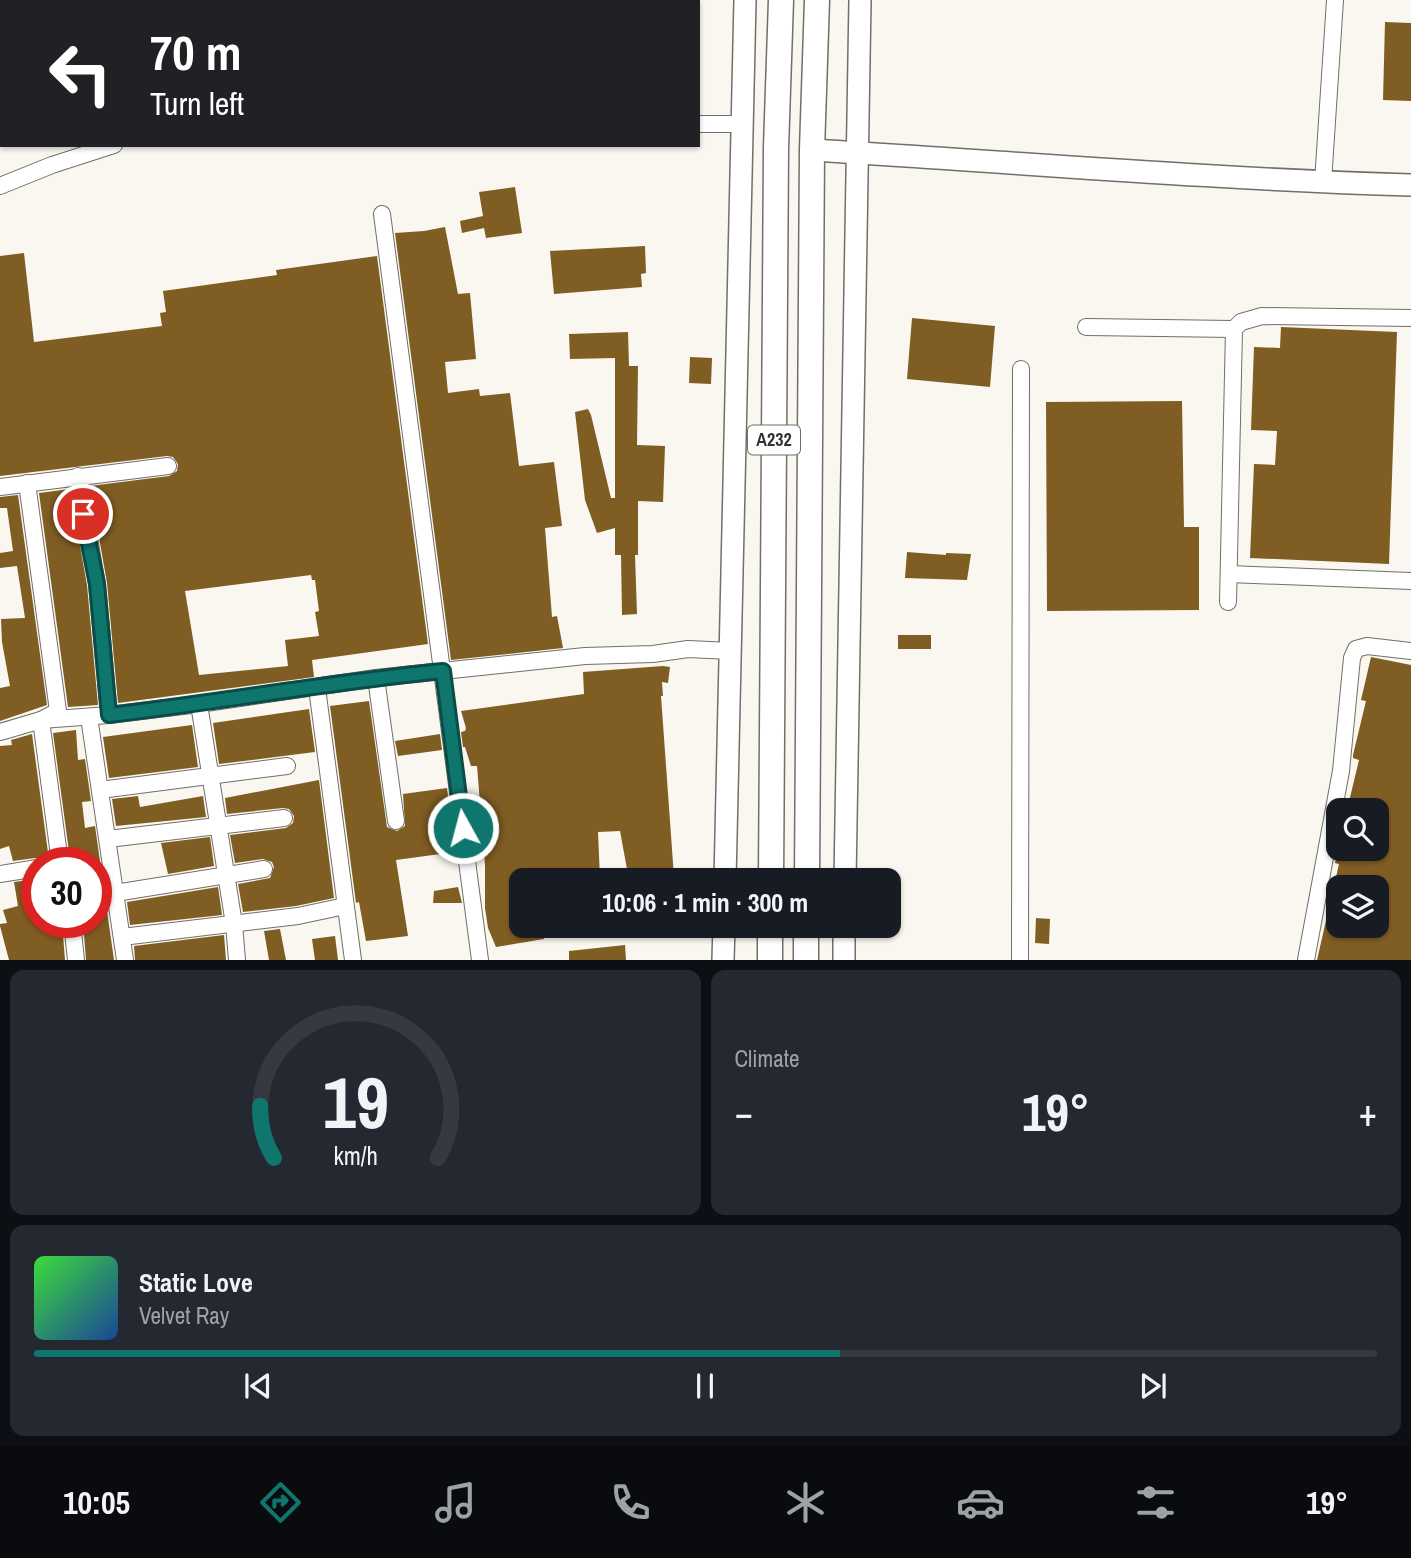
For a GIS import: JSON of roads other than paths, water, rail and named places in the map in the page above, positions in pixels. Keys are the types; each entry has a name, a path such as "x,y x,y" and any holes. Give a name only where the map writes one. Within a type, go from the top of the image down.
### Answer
{"highway":[{"name":"A232","path":"771,868 776,162 781,0"},
{"name":"A232","path":"807,868 812,150 817,0"},
{"path":"770,938 770,960"},
{"path":"806,938 806,960"}],"main road":[{"path":"725,868 745,0"},
{"path":"845,868 860,0"},
{"path":"812,150 969,162 1411,185"},
{"path":"723,960 724,938"},
{"path":"844,938 844,960"}],"street":[{"path":"1322,182 1335,0"},
{"path":"700,124 743,124"},
{"path":"0,186 52,164 107,147"},
{"path":"382,214 480,960"},
{"path":"1228,602 1234,329 1241,322 1262,316 1411,318"},
{"path":"1086,327 1234,329"},
{"path":"1020,960 1021,369"},
{"path":"0,487 168,466"},
{"path":"78,476 97,584 109,715"},
{"path":"0,732 41,720 58,711 27,483"},
{"path":"1229,573 1411,581"},
{"path":"1306,960 1341,771 1352,658 1356,649 1367,646 1411,651"},
{"path":"41,720 109,715 376,678 585,656 653,654 688,649 731,651"},
{"path":"376,678 396,821"},
{"path":"317,688 353,960"},
{"path":"199,704 234,925 237,960"},
{"path":"89,717 108,839 106,847"},
{"path":"41,720 58,847"},
{"path":"100,790 287,765"},
{"path":"108,839 284,818"},
{"path":"115,893 264,869"},
{"path":"0,874 21,871"},
{"path":"112,886 125,960"},
{"path":"122,937 234,925 345,906"},
{"path":"74,938 76,960"}]}
